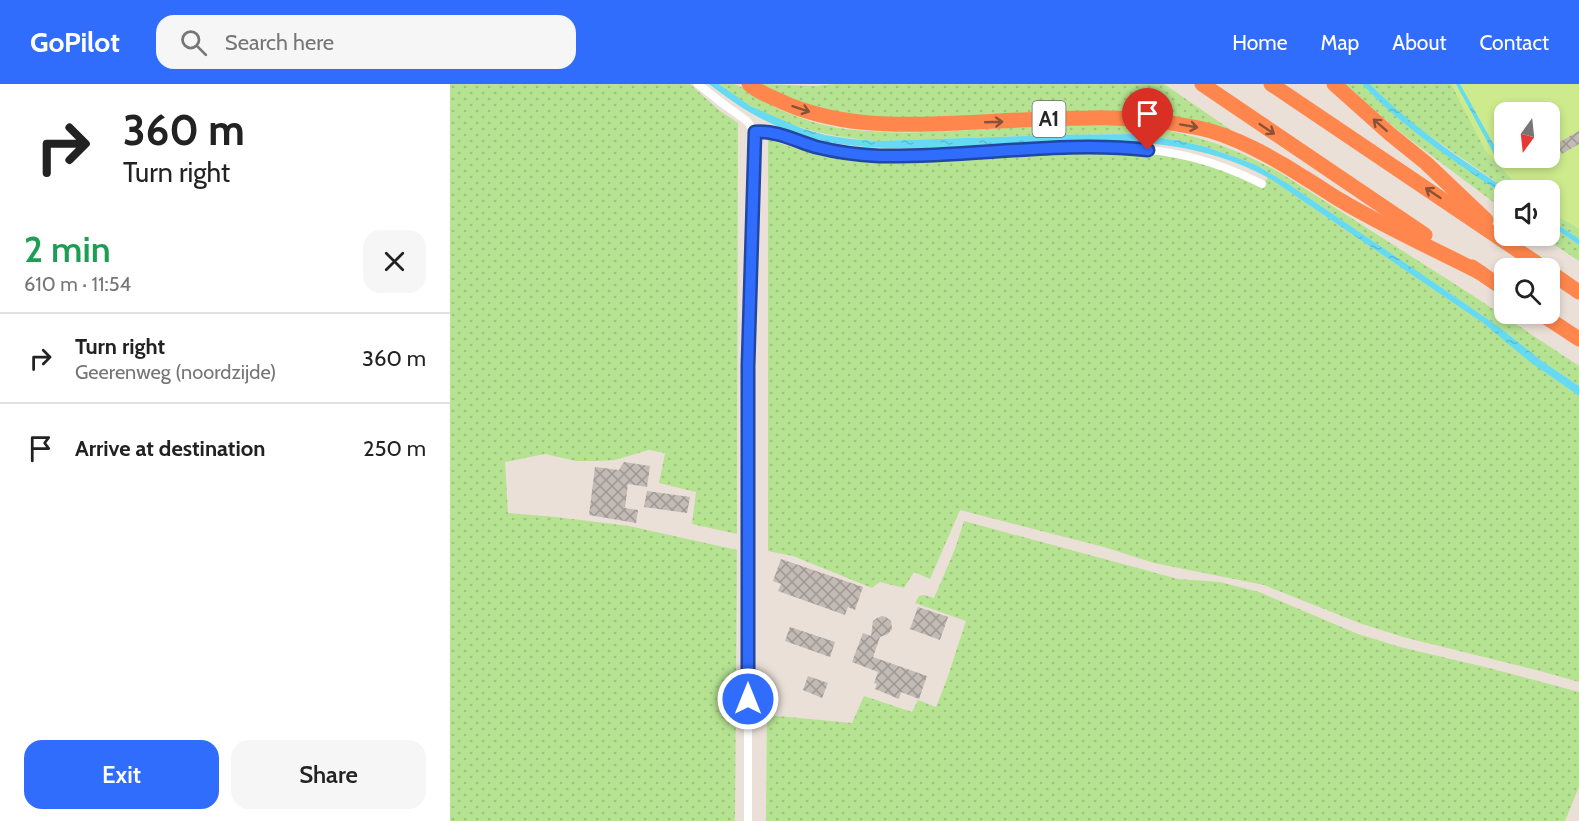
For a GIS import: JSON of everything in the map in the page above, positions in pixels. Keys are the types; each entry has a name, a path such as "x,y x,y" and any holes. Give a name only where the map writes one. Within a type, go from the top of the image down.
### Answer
{"highway":[{"name":"A1","path":"748,84 788,105 816,114 851,121 926,125 1130,118 1202,129 1247,145 1339,200 1481,273"},
{"name":"A1","path":"1202,84 1494,282"},
{"path":"1271,84 1528,258"},
{"path":"1334,84 1426,163 1516,250"},
{"path":"1560,279 1579,292"},
{"path":"1556,324 1579,339"}],"street":[{"path":"698,84 747,121 755,132 748,366 748,821"},
{"path":"755,132 771,132 817,147 878,156 1066,148 1136,149 1192,157 1239,172 1262,184"}],"green space":[{"path":"450,84 690,84 720,111 738,123 737,534 692,524 696,492 659,483 665,453 649,450 615,460 599,461 576,461 545,454 505,462 508,513 629,526 737,550 735,821 450,821"},
{"path":"719,84 737,85 793,115 819,124 846,129 926,132 1085,124 1125,125 1194,137 1223,146 1279,172 1494,310 1494,324 1287,183 1256,165 1206,147 1134,134 877,141 812,131 765,114"},
{"path":"760,84 814,86 835,84 1164,84 1234,132 1201,122 876,119 849,116 796,102"},
{"path":"1344,84 1362,84 1412,129 1494,188 1494,202 1400,132"},
{"path":"1370,84 1456,84 1494,146 1494,168 1551,168 1543,180 1494,180 1401,114"},
{"path":"1451,84 1579,84 1579,229 1560,218 1560,180 1512,180 1501,168 1560,168 1560,102 1494,102 1494,160 1485,150"},
{"path":"1579,125 1560,154 1560,147"},
{"path":"768,139 820,153 887,159 958,159 1099,152 1143,153 1202,163 1262,186 1268,177 1483,323 1579,396 1579,682 1403,637 1362,624 1264,585 1154,563 1104,547 960,510 930,579 914,572 904,588 880,582 872,588 793,556 768,551"},
{"path":"1560,198 1579,214 1579,239 1560,226"},
{"path":"1560,232 1579,245 1579,261 1556,246 1560,246"},
{"path":"1495,324 1516,324 1579,366 1579,386 1542,361"},
{"path":"964,521 1178,579 1220,582 1259,592 1358,634 1400,647 1579,692 1579,787 1565,821 766,821 767,715 852,723 864,696 912,712 918,700 936,707 966,621 915,603 919,596 934,598"}],"water":[{"path":"709,84 719,84 750,106 801,128 851,139 877,141 1134,134 1181,141 1238,158 1256,165 1287,183 1499,327 1542,361 1579,386 1579,396 1530,362 1483,323 1272,180 1235,163 1196,151 1156,144 1115,141 1031,142 915,148 882,148 831,143 785,130 733,102"},
{"path":"1362,84 1370,84 1419,128 1494,180 1494,188 1448,157 1378,100"},
{"path":"1456,84 1460,84 1494,145 1494,154"},
{"path":"1560,226 1579,239 1579,245 1560,232"}],"building":[{"path":"1579,131 1579,144 1562,154 1560,142"},
{"path":"624,462 650,466 647,487 628,484 625,508 638,510 636,523 589,515 595,467 619,470"},
{"path":"647,491 690,497 687,513 644,507"},
{"path":"781,559 863,587 855,610 848,607 845,615 778,591 781,584 773,581"},
{"path":"918,607 948,617 940,640 910,629"},
{"path":"882,616 891,621 892,629 888,634 880,637 873,657 927,676 919,699 901,692 899,699 875,689 877,684 874,683 878,672 852,662 863,633 871,636 873,621"},
{"path":"790,627 835,642 830,657 785,641"},
{"path":"808,676 828,683 822,698 803,690"}],"route":[{"path":"748,699 748,366 755,132 771,132 817,147 878,156 1066,148 1148,150"}]}
